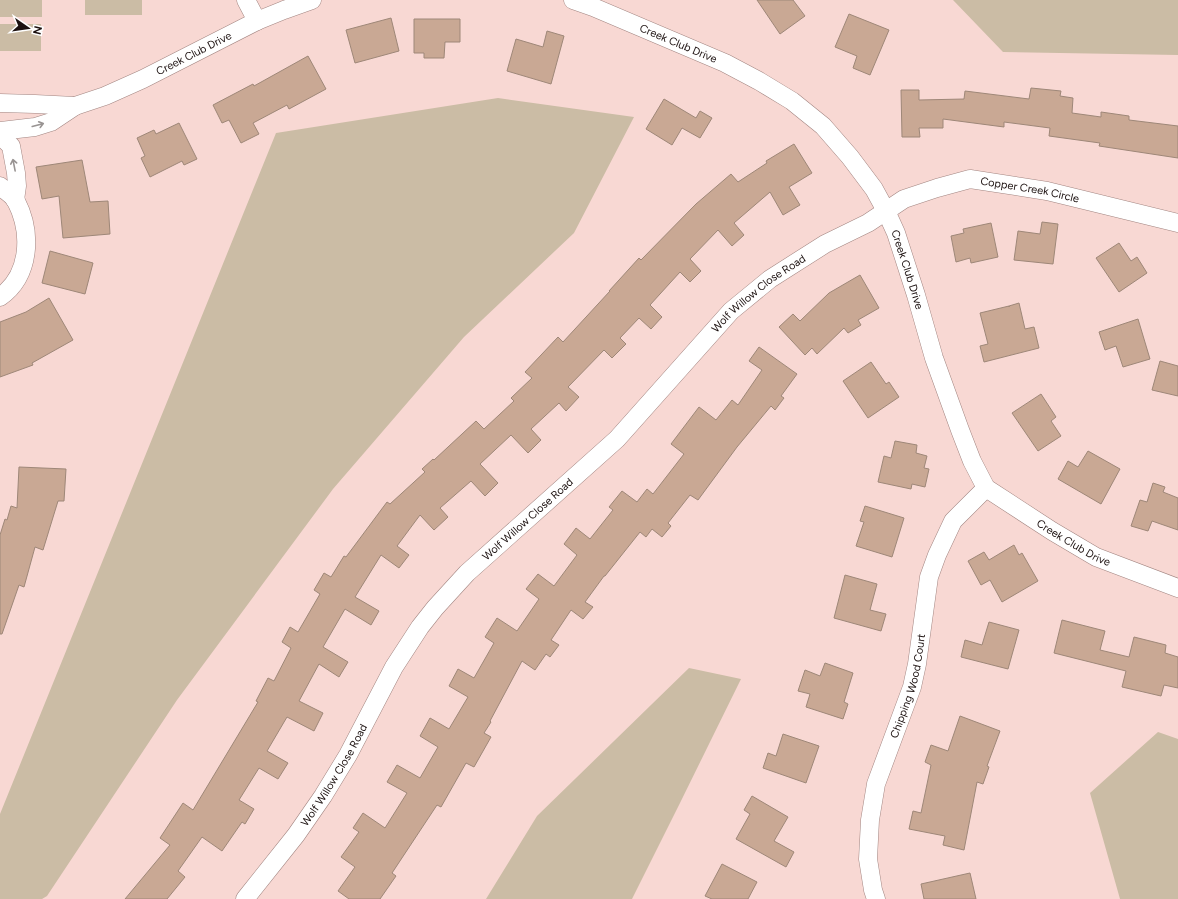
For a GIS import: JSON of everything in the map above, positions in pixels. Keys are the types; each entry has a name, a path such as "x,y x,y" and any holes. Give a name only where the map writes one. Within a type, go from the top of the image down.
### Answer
{"street":[{"path":"246,0 257,21"},
{"name":"Creek Club Drive","path":"0,131 35,127 52,122 75,106 105,96 143,79 257,21 312,0"},
{"name":"Creek Club Drive","path":"573,0 725,63 792,101 823,126 850,156 874,189 896,233 916,294 934,358 972,461 986,488 1052,531 1096,557 1178,588"},
{"name":"Creek Club Drive","path":"0,104 75,106"},
{"path":"0,134 11,146 17,186 15,200"},
{"name":"Copper Creek Circle","path":"886,211 904,200 936,188 970,179 1047,191 1178,223"},
{"path":"0,186 15,200 24,221 27,240 27,250 20,272 13,283 0,297"},
{"name":"Wolf Willow Close Road","path":"245,899 291,842 323,796 348,755 394,667 420,627 467,573 617,439 726,316 750,294 797,261 825,244 868,223 886,211"},
{"name":"Chipping Wood Court","path":"876,899 868,859 870,820 874,791 912,687 917,664 929,577 937,555 953,521 986,488"}],"shaded area":[{"path":"0,0 42,0 42,17 0,17"},
{"path":"85,0 142,0 142,15 85,15"},
{"path":"953,0 1178,0 1178,55 1003,52"},
{"path":"0,24 41,24 41,51 0,51"},
{"path":"498,98 634,117 574,233 464,337 333,489 177,700 47,896 42,899 0,899 0,814 276,133"},
{"path":"689,668 741,679 632,899 486,899 537,816"},
{"path":"1158,732 1178,739 1178,899 1120,899 1090,793"}],"building":[{"path":"757,0 793,0 805,16 780,34"},
{"path":"849,14 889,30 870,75 853,68 857,56 835,47"},
{"path":"391,18 399,51 355,63 346,30"},
{"path":"414,19 460,19 460,42 445,42 444,58 424,58 424,53 414,53"},
{"path":"547,31 564,36 551,84 507,71 516,39 543,47"},
{"path":"308,56 326,89 289,109 287,105 253,123 259,134 241,143 229,120 222,123 213,105 253,84 254,86"},
{"path":"1031,88 1061,91 1060,96 1073,98 1072,113 1101,117 1101,112 1129,116 1129,120 1178,126 1178,158 1099,146 1100,143 1049,136 1050,128 1004,122 1004,127 943,119 943,128 919,128 920,137 902,137 901,90 919,90 919,100 964,99 965,91 1029,99"},
{"path":"664,99 696,118 700,111 712,118 700,138 682,128 672,145 646,129"},
{"path":"179,123 197,159 184,165 182,161 150,177 141,158 145,156 137,138 154,130 156,134"},
{"path":"794,144 812,173 789,187 800,205 783,215 770,192 734,223 744,235 732,246 718,230 690,259 701,271 690,282 680,272 650,305 662,317 651,329 639,318 620,338 626,344 612,358 604,350 568,387 579,397 566,411 559,403 531,429 541,440 528,453 511,435 480,464 498,483 485,496 471,481 440,508 448,517 434,530 420,515 397,546 409,555 399,568 381,555 355,597 379,611 371,625 345,609 323,647 348,662 339,677 319,664 299,701 323,713 314,731 287,717 267,751 288,763 278,779 259,768 239,800 254,809 245,824 242,822 222,851 202,837 178,871 185,877 167,899 125,899 170,845 160,838 183,803 193,810 258,702 256,701 268,678 274,681 291,648 282,642 290,627 298,632 320,594 314,590 324,573 331,577 344,556 346,557 387,502 390,504 425,472 422,469 433,459 434,460 476,421 484,429 514,401 511,398 532,378 525,372 558,337 563,342 639,258 641,260 696,204 731,174 738,182 767,163 766,161"},
{"path":"82,160 90,202 108,201 110,234 63,238 59,196 42,199 36,167"},
{"path":"1042,222 1058,224 1053,264 1014,260 1018,231 1040,234"},
{"path":"991,223 998,257 971,263 970,258 956,262 951,236 964,233 963,229"},
{"path":"1119,243 1131,261 1137,257 1147,273 1119,292 1096,258"},
{"path":"50,251 93,263 85,294 42,283"},
{"path":"860,275 879,308 858,320 861,325 848,333 844,328 817,354 812,348 805,355 779,327 793,314 800,321 829,293"},
{"path":"49,298 73,340 32,363 33,365 0,377 0,322 26,312"},
{"path":"1019,303 1025,329 1034,327 1039,348 984,362 980,346 988,344 980,313"},
{"path":"1138,319 1150,359 1123,367 1116,346 1105,350 1099,332"},
{"path":"759,347 797,374 781,396 784,398 775,410 771,406 737,447 698,500 690,495 668,523 671,526 662,537 652,529 646,537 640,532 585,602 593,607 583,619 571,610 551,640 559,645 550,657 546,654 535,670 522,661 484,733 491,737 474,767 466,763 441,807 437,805 392,873 396,876 380,899 349,899 338,891 355,867 341,857 359,832 353,828 363,813 385,828 407,793 387,782 397,765 420,778 438,747 420,736 430,718 449,729 468,697 449,686 458,669 474,678 494,643 485,637 497,618 517,631 539,599 526,589 538,574 554,586 577,555 564,544 576,528 590,539 613,510 609,507 622,491 637,502 647,489 653,494 684,454 671,444 699,407 716,420 732,400 738,405 762,370 749,361"},
{"path":"1160,361 1178,366 1178,396 1152,390"},
{"path":"871,362 886,384 889,382 899,397 868,418 843,381"},
{"path":"1041,394 1056,417 1051,421 1061,436 1038,451 1012,413"},
{"path":"895,441 917,445 916,453 927,456 924,468 929,469 925,487 912,484 911,489 878,482 884,456 891,458"},
{"path":"1088,451 1120,469 1101,504 1058,479 1068,461 1078,467"},
{"path":"19,467 66,469 64,501 58,501 43,550 35,547 24,587 19,585 2,634 0,634 0,535 5,519 7,520 11,506 17,508"},
{"path":"1153,483 1165,487 1163,492 1178,498 1178,530 1152,521 1148,531 1131,526 1140,500 1147,502"},
{"path":"865,506 904,518 892,557 856,546 864,522 860,521"},
{"path":"1014,545 1019,555 1022,553 1038,581 1002,602 990,580 981,585 968,561 984,552 989,560"},
{"path":"845,575 877,584 870,610 886,614 881,631 834,618"},
{"path":"1062,620 1105,631 1100,650 1129,657 1134,637 1166,645 1165,653 1178,657 1178,688 1164,685 1161,696 1122,687 1126,671 1054,653"},
{"path":"989,622 1019,630 1008,669 961,657 965,640 982,645"},
{"path":"825,663 853,673 844,702 848,704 843,719 806,707 810,694 798,691 805,670 820,676"},
{"path":"960,716 1000,731 987,766 989,767 983,784 977,782 964,850 943,845 945,836 909,829 913,811 921,813 931,765 925,762 931,745 948,751"},
{"path":"783,734 819,746 806,783 763,768 768,753 776,756"},
{"path":"752,796 788,817 774,841 794,852 786,867 736,839 750,814 744,810"},
{"path":"722,864 757,882 748,899 712,899 705,896"},
{"path":"970,873 976,899 924,899 921,884"}]}
